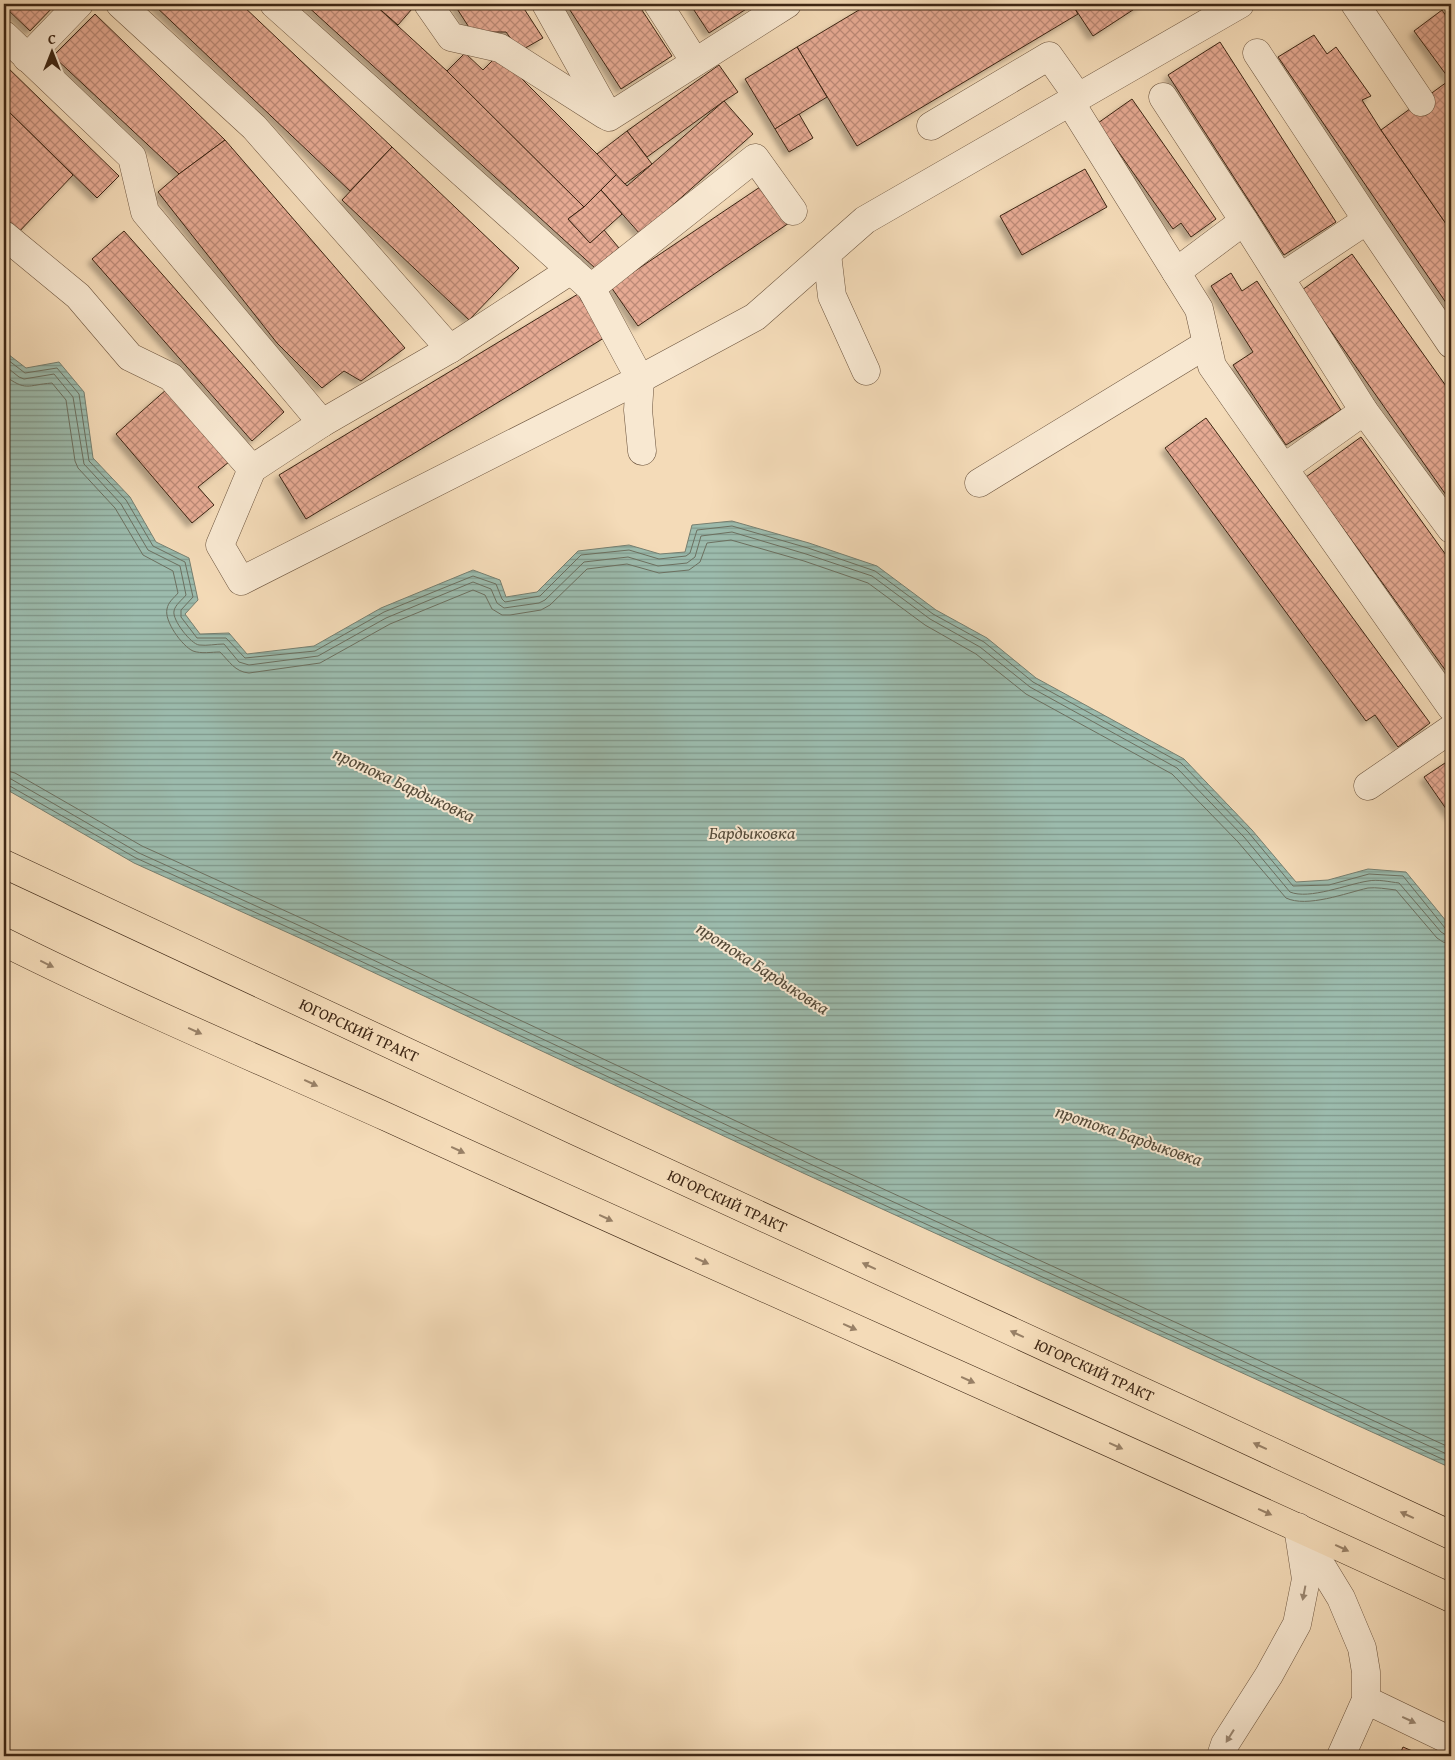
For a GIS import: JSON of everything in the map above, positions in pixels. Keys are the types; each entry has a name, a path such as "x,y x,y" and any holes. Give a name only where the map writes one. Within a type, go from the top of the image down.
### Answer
{"main road":[{"name":"ЮГОРСКИЙ ТРАКТ","path":"4,864 576,1131 1451,1535"},
{"path":"4,942 79,980 1298,1527 1451,1598"}],"lane":[{"path":"27,58 79,4"},
{"path":"120,4 254,127 450,349"},
{"path":"274,4 591,288 640,379 638,410 642,451"},
{"path":"428,4 451,36 500,48 609,117"},
{"path":"546,4 609,117"},
{"path":"658,4 695,62"},
{"path":"571,270 450,349 322,424 252,469 220,545 241,581 640,379 755,316 865,220 1240,4"},
{"path":"1355,4 1421,102"},
{"path":"609,117 783,5"},
{"path":"4,35 132,157 145,212 322,424"},
{"path":"1257,52 1451,344"},
{"path":"931,126 1049,56 1199,309 1212,366 1451,707"},
{"path":"1163,97 1364,411 1451,529"},
{"path":"591,288 755,158 793,211"},
{"path":"1280,278 1367,220"},
{"path":"1176,272 1244,221"},
{"path":"4,235 78,296 130,357 171,377 252,469"},
{"path":"827,254 832,296 866,371"},
{"path":"979,483 1207,344"},
{"path":"1284,468 1364,411"},
{"path":"1368,786 1451,729"},
{"path":"1298,1527 1341,1598 1362,1648 1366,1672 1366,1700 1341,1756"},
{"path":"1220,1756 1225,1744 1269,1675 1297,1624 1306,1580 1298,1527"},
{"path":"1366,1700 1451,1740"}],"water":[{"name":"Бардыковка","path":"4,351 26,368 59,362 84,392 93,458 130,497 156,542 189,558 198,600 185,614 200,634 229,633 247,654 314,646 381,608 473,570 500,580 506,597 537,592 578,551 629,545 660,554 685,552 692,525 732,521 809,543 877,566 936,610 987,638 1036,678 1184,759 1252,830 1296,882 1328,880 1368,869 1406,872 1451,927 1451,1468 803,1173 304,940 134,863 4,788"}],"building":[{"path":"4,4 56,4 30,31"},
{"path":"153,4 241,4 392,147 350,191"},
{"path":"305,4 374,4 447,71 584,207 568,219 590,243 604,230 619,248 595,268"},
{"path":"374,4 409,4 412,9 398,25"},
{"path":"454,4 521,4 543,38 520,51 506,32 472,32"},
{"path":"566,4 638,4 672,56 621,89"},
{"path":"690,4 754,4 709,33"},
{"path":"869,4 1072,4 1078,14 857,146 797,47"},
{"path":"1072,4 1142,4 1093,36"},
{"path":"1442,10 1451,23 1450,80 1414,31"},
{"path":"95,14 225,140 179,174 53,56"},
{"path":"1314,35 1327,54 1336,47 1371,96 1362,100 1451,231 1451,310 1278,57"},
{"path":"1220,42 1336,222 1284,255 1168,75"},
{"path":"797,47 827,97 775,129 745,79"},
{"path":"465,53 483,70 498,55 617,174 584,207 447,71"},
{"path":"4,64 119,176 97,198 4,107"},
{"path":"719,65 738,92 647,157 627,131"},
{"path":"1451,79 1451,231 1381,130"},
{"path":"1132,99 1216,219 1191,237 1181,223 1173,229 1098,123"},
{"path":"724,101 753,134 640,234 601,190 617,174 627,186"},
{"path":"4,107 73,175 16,235 4,223"},
{"path":"799,114 813,138 789,152 775,129"},
{"path":"627,131 652,164 625,184 597,154"},
{"path":"225,140 405,348 361,381 344,371 322,388 277,343 158,192"},
{"path":"392,147 519,268 469,320 342,200"},
{"path":"1085,169 1107,207 1022,255 1000,216"},
{"path":"763,185 789,223 638,326 611,287"},
{"path":"601,190 622,214 590,243 568,219 584,207"},
{"path":"124,231 284,412 252,441 92,259"},
{"path":"1352,254 1451,393 1451,502 1302,290"},
{"path":"1231,273 1242,291 1257,281 1341,410 1286,445 1233,365 1253,352 1211,286"},
{"path":"578,294 604,338 306,519 279,475"},
{"path":"167,389 229,462 198,487 214,505 192,523 116,434"},
{"path":"1206,418 1430,723 1398,747 1375,715 1366,721 1165,448"},
{"path":"1361,437 1451,562 1451,678 1306,477"},
{"path":"1451,759 1451,816 1424,777"},
{"path":"1403,1747 1424,1756 1399,1756"}],"water label":[{"name":"протока Бардыковка","path":"404,784"},
{"name":"протока Бардыковка","path":"763,968"},
{"name":"протока Бардыковка","path":"1129,1135"}]}
